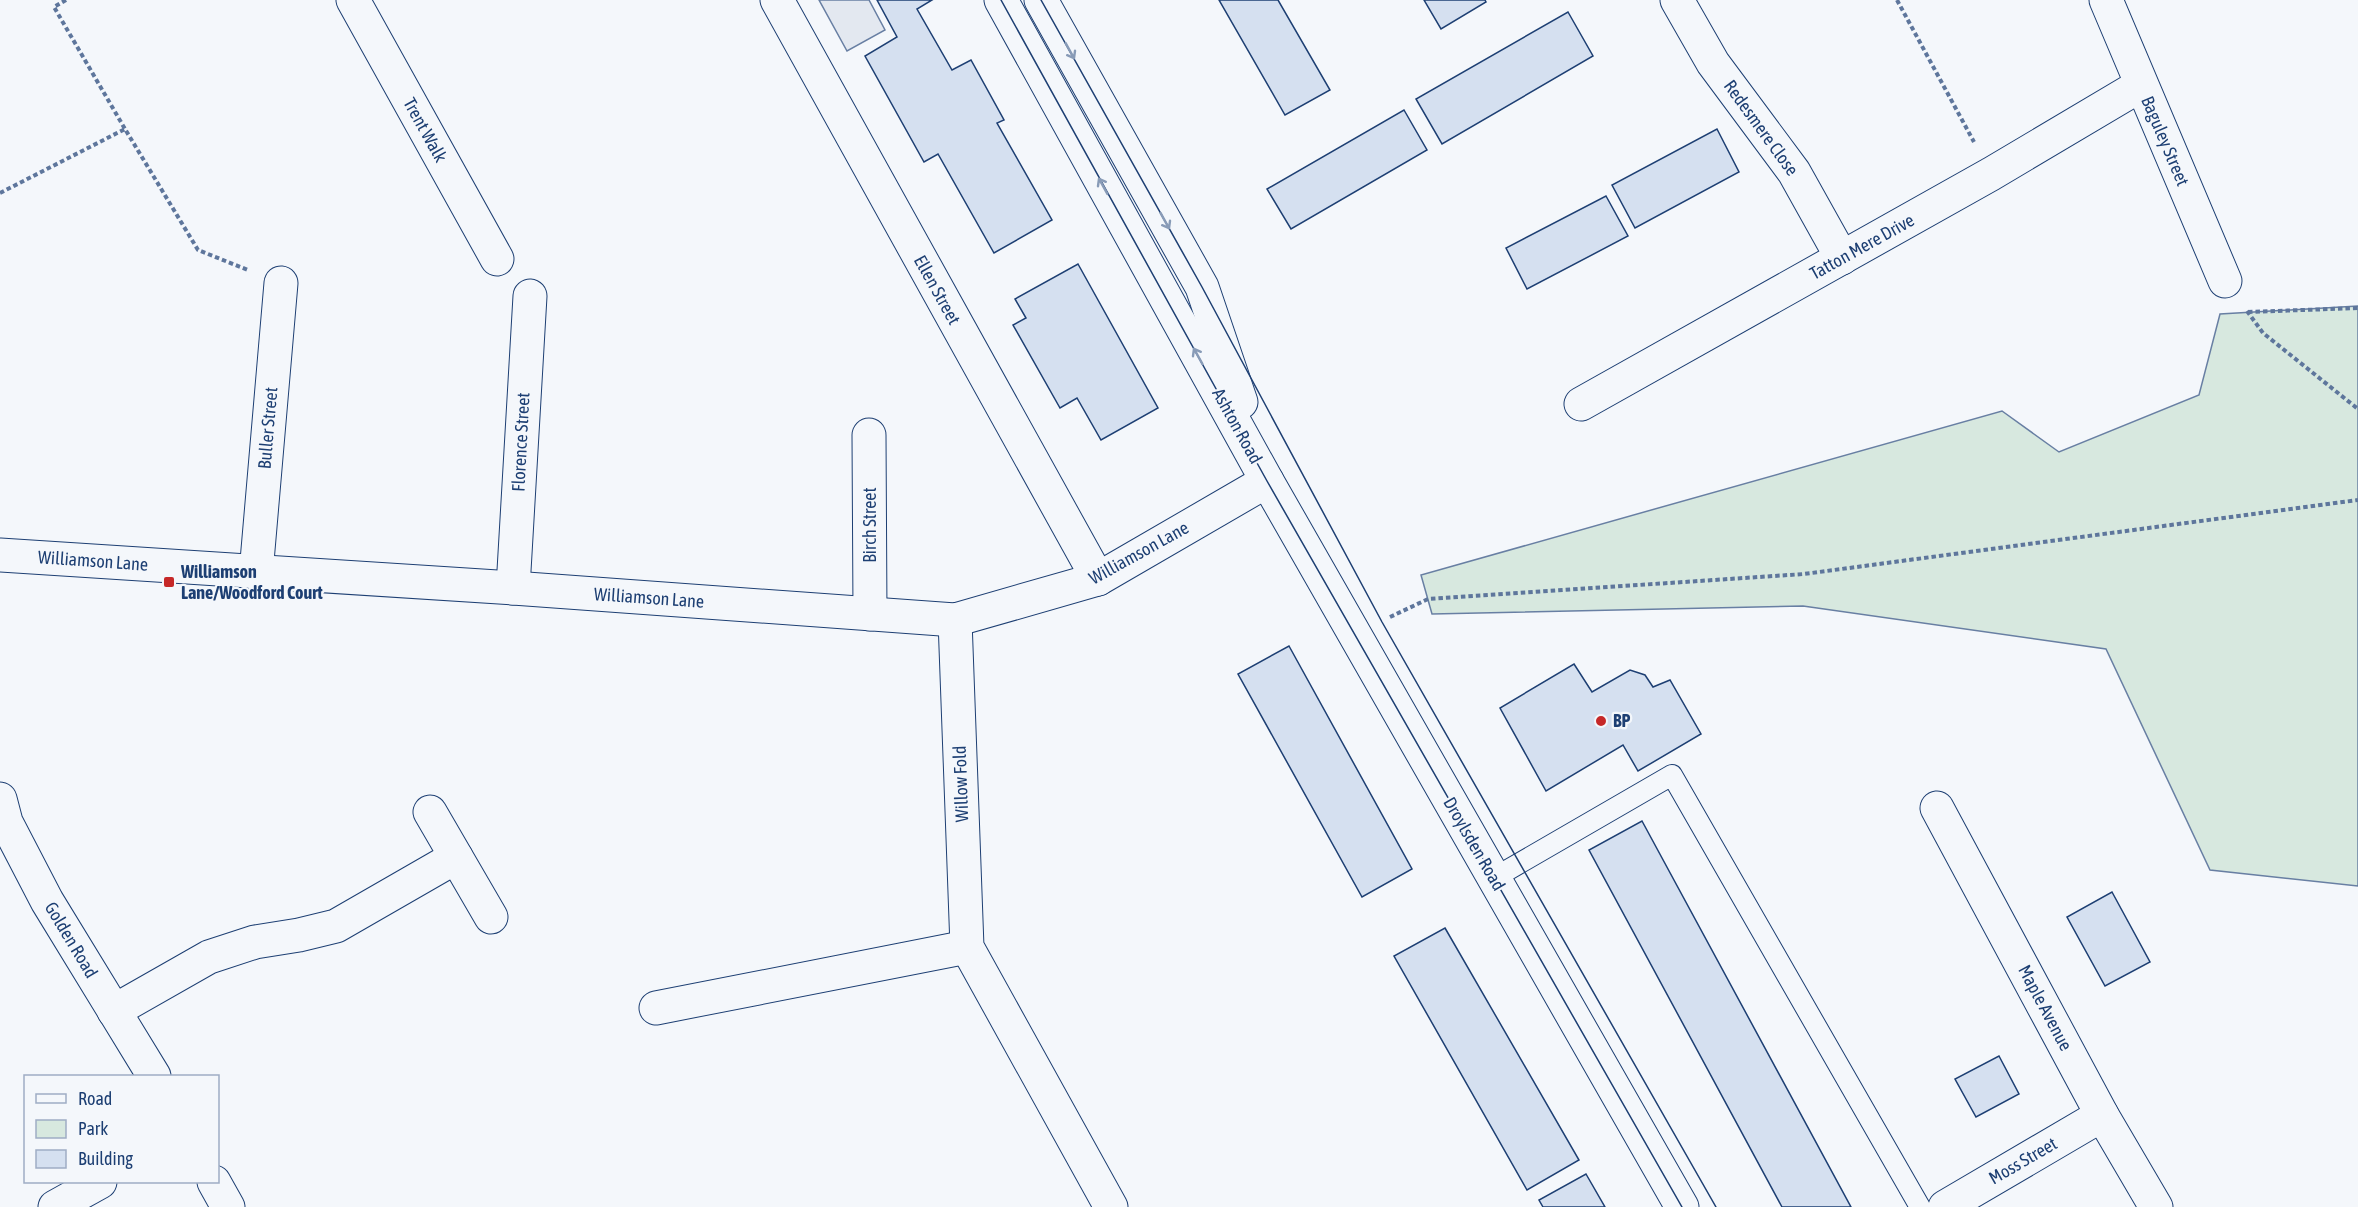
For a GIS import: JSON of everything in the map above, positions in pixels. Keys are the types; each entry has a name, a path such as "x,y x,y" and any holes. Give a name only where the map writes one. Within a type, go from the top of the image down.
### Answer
{"street":[{"name":"Trent Walk","path":"353,0 497,259"},
{"name":"Ashton Road","path":"1000,0 1267,481"},
{"name":"Ashton Road","path":"1041,0 1202,287 1267,481"},
{"name":"Redesmere Close","path":"1677,0 1713,63 1794,172 1842,258"},
{"name":"Baguley Street","path":"2106,0 2225,281"},
{"name":"Ellen Street","path":"781,1 1098,579"},
{"name":"Tatton Mere Drive","path":"1581,404 1991,174 2141,85"},
{"name":"Buller Street","path":"256,573 281,283"},
{"name":"Florence Street","path":"513,588 530,296"},
{"name":"Birch Street","path":"869,435 870,614"},
{"name":"Williamson Lane","path":"0,555 513,588 955,620 1098,579 1267,481"},
{"name":"Droylsden Road","path":"1267,481 1682,1207"},
{"name":"Willow Fold","path":"955,620 967,947 1112,1207"},
{"name":"Golden Road","path":"0,799 6,822 47,901 153,1075"},
{"name":"Maple Avenue","path":"1937,808 2102,1115 2156,1207"},
{"path":"430,812 491,917"},
{"path":"114,1011 209,957 255,942 336,926 456,857"},
{"path":"656,1008 967,947"},
{"name":"Moss Street","path":"1944,1207 2102,1115"},
{"path":"55,1207 98,1183"},
{"path":"215,1183 228,1207"}],"lane":[{"path":"1494,878 1672,775 1920,1207"}],"path":[{"path":"66,0 54,7 198,250 281,283"},
{"path":"1897,0 1991,174"},
{"path":"0,193 125,129"},
{"path":"2225,281 2263,333 2358,409"},
{"path":"2248,312 2358,308"},
{"path":"1355,635 1428,598 1804,574 2358,500"}],"green space":[{"path":"2358,306 2358,886 2210,870 2106,649 1803,606 1432,614 1421,575 2002,411 2059,452 2199,395 2220,314"}],"shaded area":[{"path":"819,0 869,0 885,30 847,51"}],"building":[{"path":"877,0 932,0 917,9 952,70 971,60 1004,120 997,123 1052,220 994,253 938,154 924,162 865,56 897,37"},
{"path":"1219,0 1278,0 1330,90 1285,115"},
{"path":"1424,0 1485,0 1486,2 1441,29"},
{"path":"1568,12 1593,56 1442,144 1416,99"},
{"path":"1404,110 1427,150 1291,229 1267,189"},
{"path":"1717,129 1739,172 1635,228 1612,185"},
{"path":"1606,196 1628,236 1527,289 1506,248"},
{"path":"1078,264 1158,408 1101,440 1077,398 1060,408 1013,325 1026,318 1015,299"},
{"path":"1289,646 1412,869 1362,897 1238,674"},
{"name":"BP","path":"1574,664 1592,692 1630,670 1645,675 1653,687 1670,680 1701,734 1638,771 1623,745 1546,791 1500,708"},
{"path":"1642,821 1851,1207 1782,1207 1589,850"},
{"path":"2112,892 2150,962 2105,986 2067,917"},
{"path":"1445,928 1579,1160 1527,1190 1394,956"},
{"path":"1999,1056 2019,1094 1976,1117 1955,1079"},
{"path":"1586,1174 1605,1207 1543,1207 1539,1200"}],"tram line":[{"path":"1001,0 1267,481 1682,1207"},
{"path":"1041,0 1202,287 1382,622 1716,1207"}],"place":[{"name":"Williamson Lane/Woodford Court","path":"169,582"},
{"name":"BP","path":"1601,721"}]}
